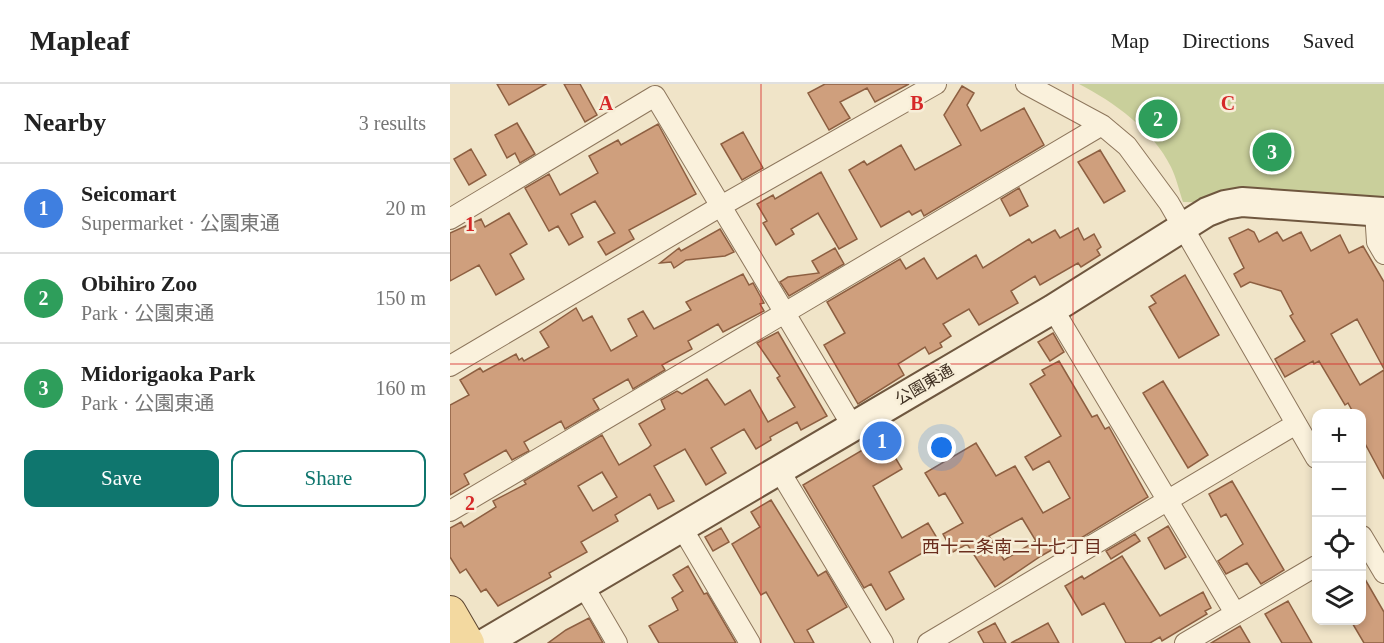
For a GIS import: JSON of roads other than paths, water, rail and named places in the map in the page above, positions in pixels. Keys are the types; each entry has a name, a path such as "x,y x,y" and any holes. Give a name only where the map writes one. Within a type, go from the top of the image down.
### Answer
{"main road":[{"path":"450,612 468,643"}],"street":[{"path":"450,366 721,206 936,84"},
{"path":"1026,84 1102,125 1127,146 1138,160 1169,203 1312,451"},
{"path":"450,219 655,96 852,427"},
{"path":"450,511 1102,125"},
{"name":"公園東通","path":"485,643 1053,309 1207,212 1242,202 1379,212"},
{"path":"1379,212 1377,242 1384,254"},
{"path":"1053,309 1235,613"},
{"path":"928,643 1296,424"},
{"path":"779,470 883,643"},
{"path":"682,528 750,643"},
{"path":"1366,543 1382,563"},
{"path":"1185,643 1312,569"},
{"path":"583,585 617,643"}],"place":[{"name":"Obihiro Zoo","path":"1158,119"},
{"name":"Midorigaoka Park","path":"1272,152"},
{"name":"Seicomart","path":"882,441"}],"district":[{"name":"西十二条南二十七丁目","path":"1012,547"}]}
